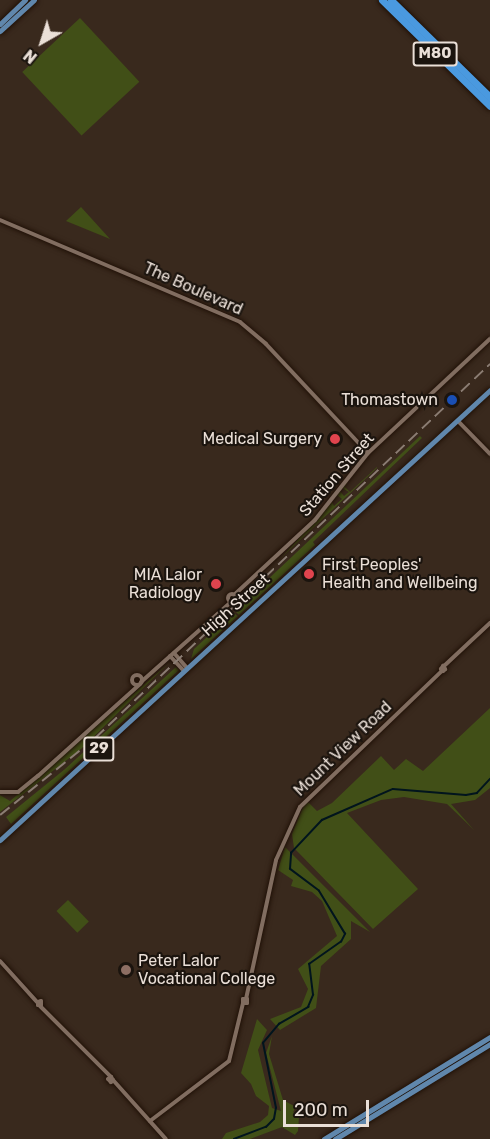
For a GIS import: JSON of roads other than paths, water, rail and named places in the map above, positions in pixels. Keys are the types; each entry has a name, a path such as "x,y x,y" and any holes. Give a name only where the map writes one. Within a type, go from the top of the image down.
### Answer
{"highway":[{"name":"M80","path":"382,0 490,106"},
{"name":"M80","path":"393,0 490,97"}],"main road":[{"path":"0,24 25,0"},
{"path":"0,31 34,0"},
{"name":"High Street","path":"0,840 490,390"},
{"path":"324,1139 344,1129 490,1037"},
{"path":"438,1071 490,1044"},
{"path":"335,1139 344,1129"}],"street":[{"name":"The Boulevard","path":"0,220 240,322 266,344 368,453"},
{"name":"Station Street","path":"172,655 315,520 368,453 490,341"},
{"path":"458,421 490,454"},
{"name":"Mount View Road","path":"150,1121 229,1061 243,1010 276,860 300,807 490,623"},
{"path":"132,682 140,681 151,675 172,655 186,669"},
{"path":"126,699 134,676 140,681"},
{"path":"0,792 20,791 126,699 140,681"},
{"path":"0,961 166,1139"}],"waterway":[{"path":"234,1139 266,1127 274,1119 276,1108 263,1043 279,1024 308,1007 313,995 309,964 341,942 345,934 319,891 290,869 291,853 322,820 393,789 466,795 477,793 490,779"}],"railway":[{"path":"0,815 95,738 490,364"}],"place":[{"name":"Thomastown","path":"452,400"},
{"name":"Medical Surgery","path":"335,439"},
{"name":"First Peoples' Health and Wellbeing","path":"309,574"},
{"name":"MIA Lalor Radiology","path":"216,584"},
{"name":"Peter Lalor Vocational College","path":"126,970"}]}
